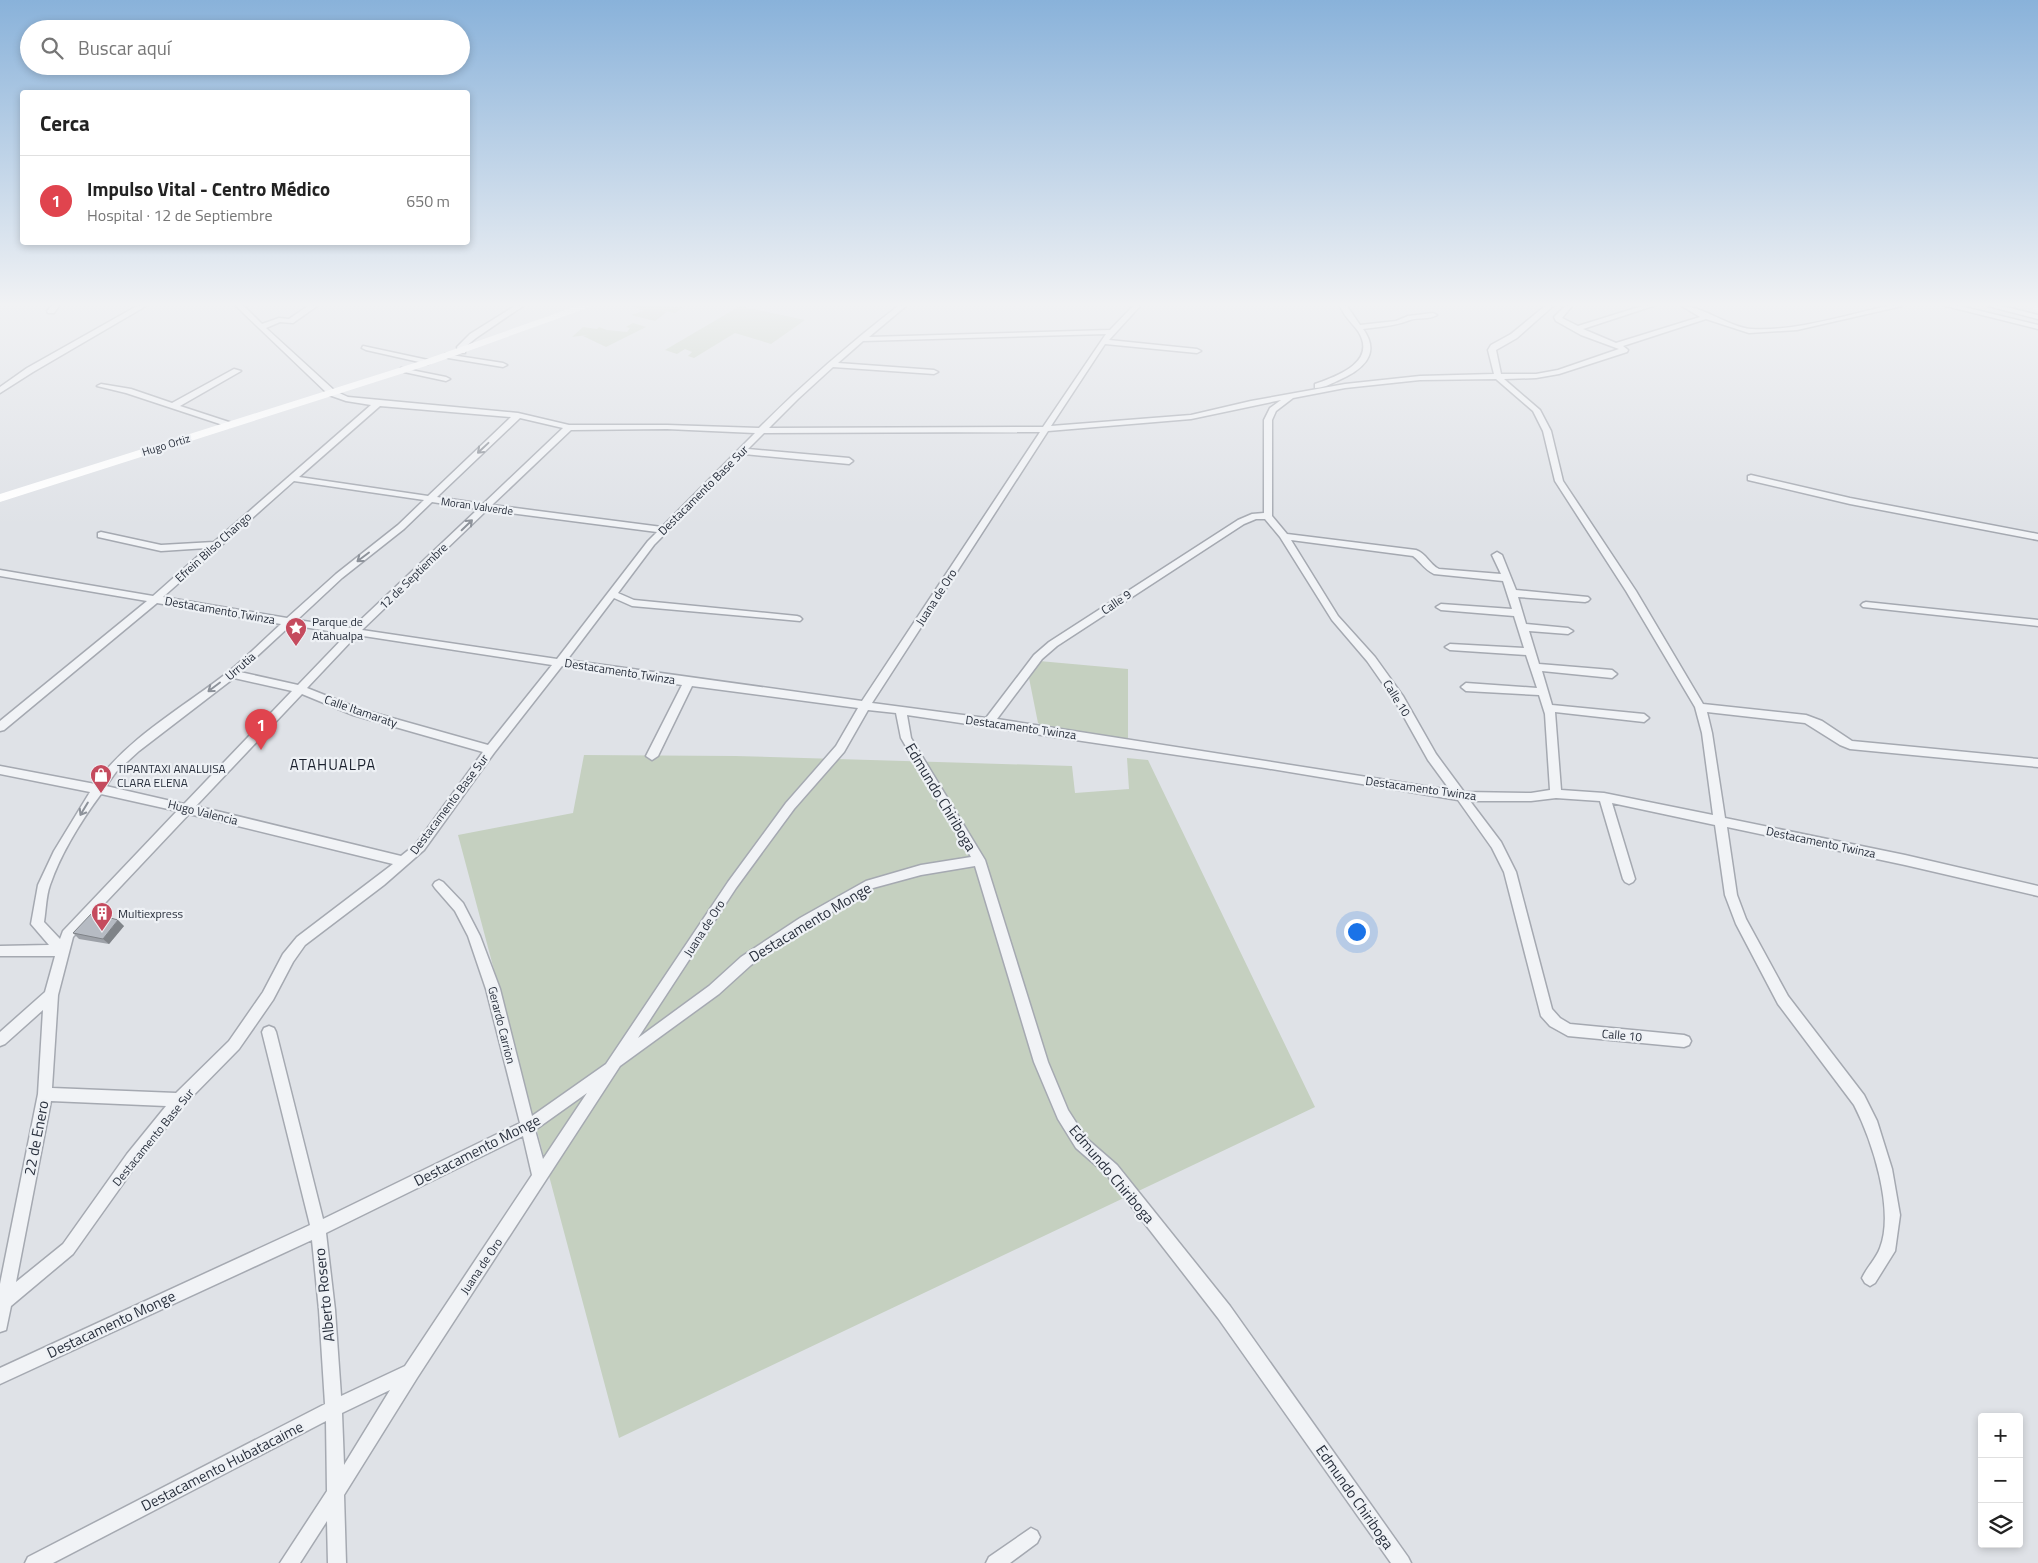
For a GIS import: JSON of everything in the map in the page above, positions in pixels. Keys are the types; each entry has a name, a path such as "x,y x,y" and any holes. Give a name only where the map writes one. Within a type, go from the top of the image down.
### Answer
{"street":[{"path":"0,390 17,379"},
{"path":"173,406 222,379"},
{"path":"317,379 332,393 346,399 518,415 569,427 666,427 762,431 1047,429 1112,425 1191,417 1345,386 1411,379"},
{"name":"Hugo Ortiz","path":"0,498 376,379"},
{"name":"Destacamento Base Sur","path":"3,1303 68,1249 132,1159 179,1100 234,1045 268,996 288,958 301,942 404,862 420,847 490,750 613,594 651,542 795,397 816,379"},
{"name":"Juana de Oro","path":"289,1563 336,1493 411,1372 732,886 790,806 840,749 865,705 1013,476 1047,429 1079,379"},
{"path":"1268,516 1269,415 1292,396 1333,379"},
{"path":"1500,379 1536,410 1547,431 1559,481 1631,591 1700,707 1707,733 1731,895 1740,920 1783,1000 1859,1100 1870,1121 1885,1169 1893,1215 1887,1252 1870,1278"},
{"path":"101,386 128,391 229,425"},
{"name":"Efrein Bilso Chango","path":"0,727 155,599 378,403"},
{"name":"Urrutia","path":"62,950 37,924 44,885 71,832 112,769 135,748 232,674 339,576 401,527 518,415"},
{"name":"12 de Septiembre","path":"62,950 66,936 356,631 569,427"},
{"path":"742,451 849,461"},
{"name":"Moran Valverde","path":"291,478 485,507 663,530"},
{"path":"1751,478 1850,501 2038,537"},
{"name":"Calle 9","path":"989,722 1038,657 1053,644 1241,522 1255,516 1268,516"},
{"name":"Calle 10","path":"1268,516 1284,536 1335,618 1376,667 1399,699 1426,748 1497,845 1505,859 1546,1012 1555,1022 1568,1030 1684,1041"},
{"path":"101,536 161,548 215,545"},
{"path":"1284,536 1416,553 1424,559 1430,568 1438,572 1508,578"},
{"path":"1497,555 1508,578 1549,708 1556,794"},
{"name":"Destacamento Twinza","path":"0,573 290,622 689,682 989,722 1460,796 1531,797 1556,794 1604,797 1720,820 2038,891"},
{"path":"1512,593 1585,599"},
{"path":"613,594 632,603 798,619"},
{"path":"1866,605 2038,623"},
{"path":"1441,607 1518,613"},
{"path":"1523,628 1568,631"},
{"path":"1450,647 1530,652"},
{"path":"1536,667 1612,674"},
{"name":"Calle Itamaraty","path":"232,674 300,689 357,712 490,750"},
{"path":"652,756 689,682"},
{"path":"1466,687 1544,692"},
{"path":"1700,707 1814,721 1822,724 1836,739 1850,745 2038,763"},
{"path":"1549,708 1644,718"},
{"name":"Edmundo Chiriboga","path":"901,711 906,738 979,860 1041,1062 1062,1114 1081,1143 1112,1170 1224,1312 1402,1563"},
{"name":"Hugo Valencia","path":"0,770 98,788 188,808 404,862"},
{"path":"1604,797 1628,879"},
{"name":"Destacamento Monge","path":"0,1376 318,1229 527,1127 546,1116 714,990 746,961 804,922 870,884 921,870 979,860"},
{"name":"Gerardo Carrion","path":"439,885 459,907 474,936 493,989 540,1176"},
{"path":"0,951 62,950"},
{"name":"22 de Enero","path":"0,1324 44,1094 51,995 62,950"},
{"path":"0,1040 51,995"},
{"name":"Alberto Rosero","path":"269,1032 318,1229 327,1310 334,1408 337,1563"},
{"path":"44,1094 179,1100"},
{"name":"Destacamento Hubatacaime","path":"34,1563 334,1408 411,1372"},
{"path":"995,1563 1031,1537"}],"green space":[{"path":"1039,661 1128,669 1128,739 1045,728 1038,723 1028,673"},
{"path":"584,755 735,756 1072,766 1075,793 1129,789 1127,758 1148,760 1315,1107 619,1438 458,835 573,813"}],"building":[{"path":"92,913 118,920 103,939 73,933"}],"place":[{"name":"Parque de Atahualpa","path":"296,647"},
{"name":"Impulso Vital - Centro Médico","path":"261,750"},
{"name":"TIPANTAXI ANALUISA CLARA ELENA","path":"101,794"},
{"name":"Multiexpress","path":"102,932"}],"district":[{"name":"ATAHUALPA","path":"333,764"}]}
